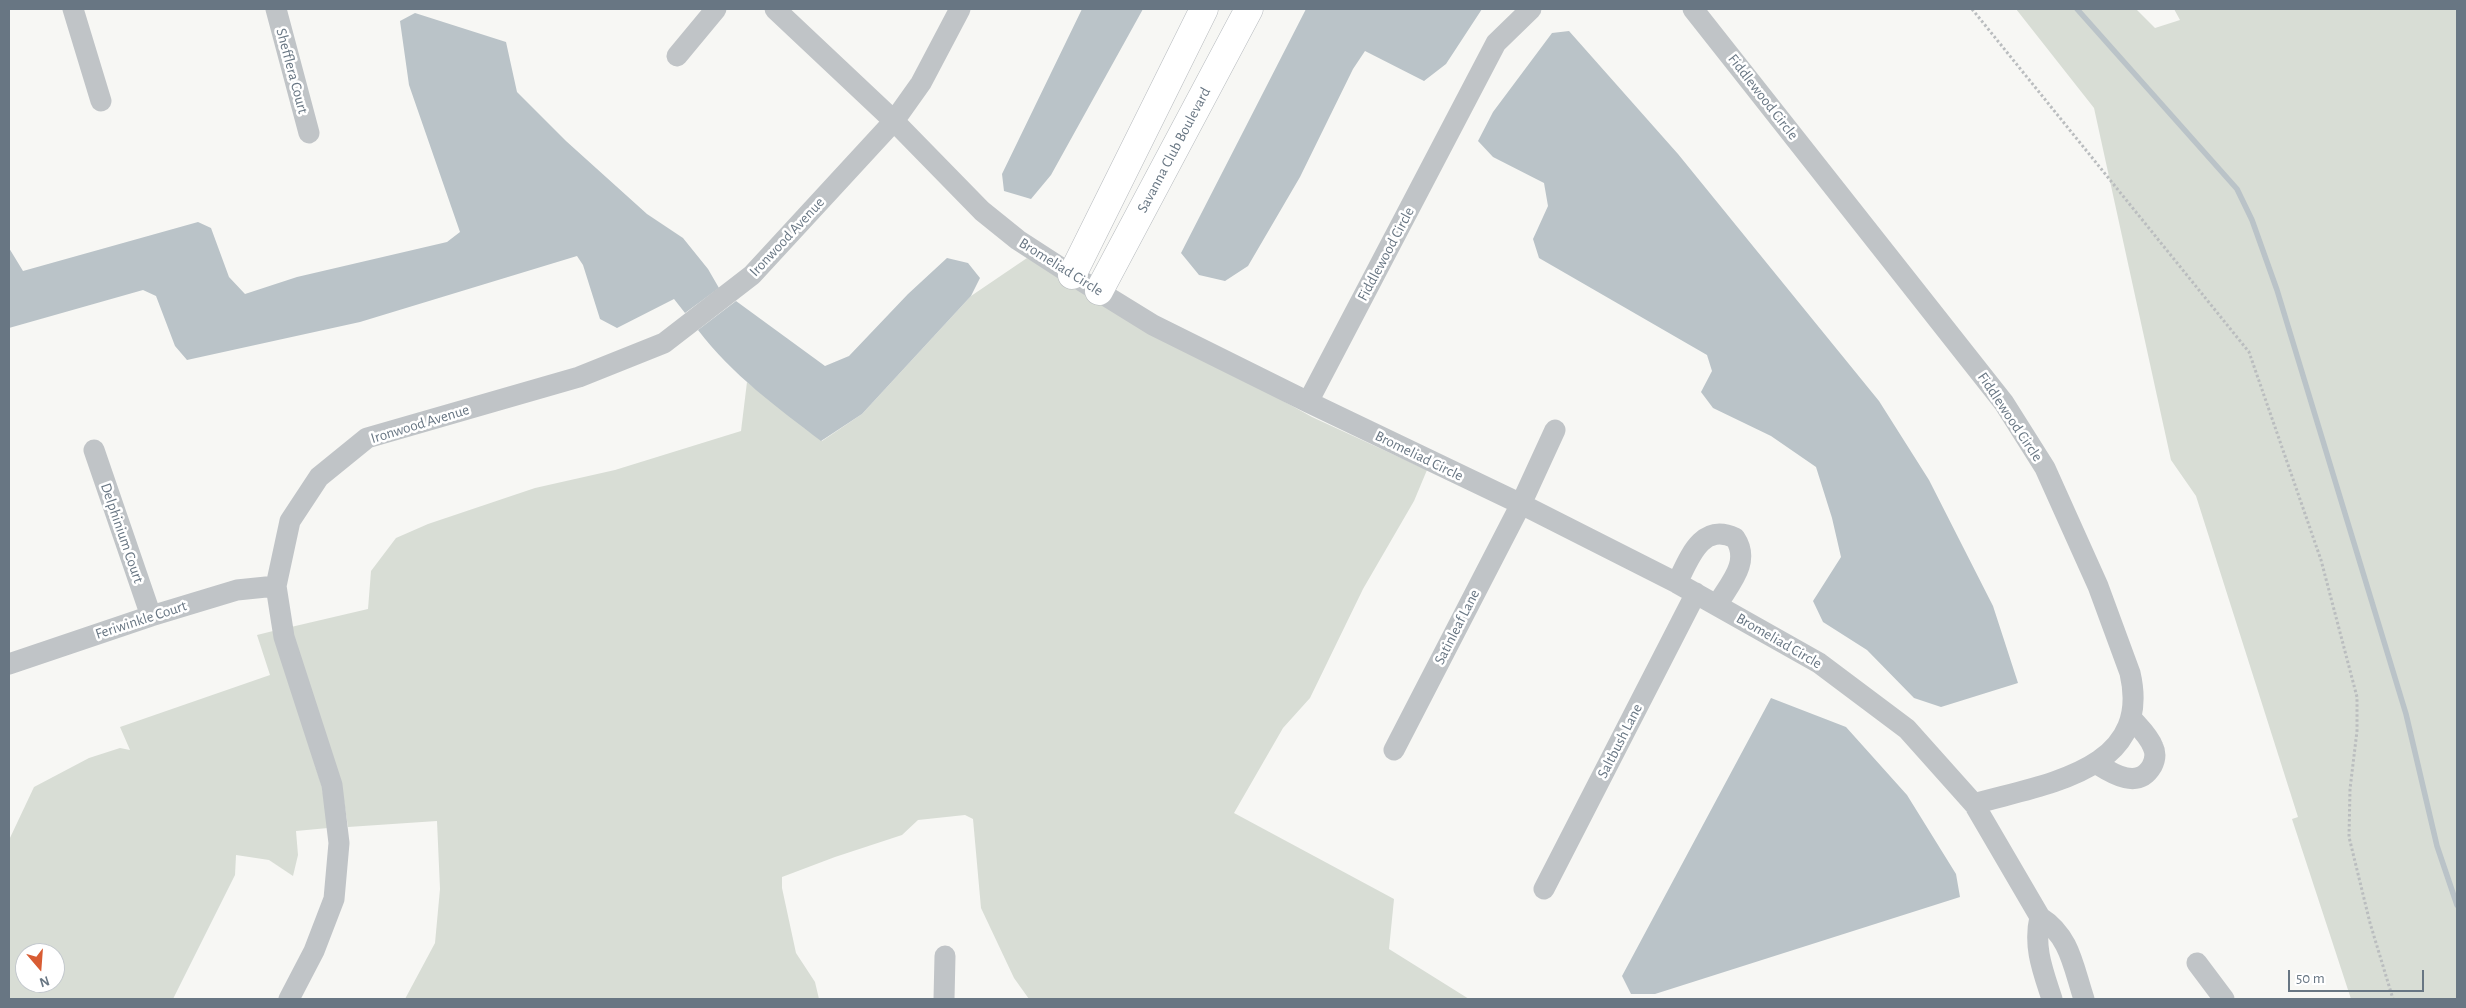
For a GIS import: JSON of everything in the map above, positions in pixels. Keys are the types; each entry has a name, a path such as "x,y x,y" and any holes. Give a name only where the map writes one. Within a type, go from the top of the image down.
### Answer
{"street":[{"path":"73,9 101,101"},
{"name":"Shefflera Court","path":"276,9 309,133"},
{"path":"677,56 716,9"},
{"name":"Bromeliad Circle","path":"775,9 894,120 982,211 1018,240 1072,275 1153,325 1521,504 1696,593 1819,663 1907,729 1974,804 2040,917 2054,926 2064,941 2084,999"},
{"name":"Ironwood Avenue","path":"289,999 314,951 334,899 339,843 332,785 284,637 276,586 290,521 319,477 367,438 578,377 664,343 752,275 894,120 921,83 960,9"},
{"path":"1072,275 1204,9"},
{"name":"Savanna Club Boulevard","path":"1099,291 1248,9"},
{"name":"Fiddlewood Circle","path":"1308,402 1496,43 1531,9"},
{"name":"Fiddlewood Circle","path":"1693,9 2004,403 2045,468 2098,586 2130,674 2134,700 2132,719 2117,746 2097,764 2072,775 1974,804"},
{"name":"Satinleaf Lane","path":"1394,750 1521,504 1555,430"},
{"name":"Delphinium Court","path":"94,450 151,616"},
{"path":"1677,583 1697,545 1706,538 1727,534 1735,538 1743,555 1741,563 1717,605"},
{"name":"Feriwinkle Court","path":"9,664 151,616 237,590 276,586"},
{"name":"Saltbush Lane","path":"1544,888 1696,593"},
{"path":"2097,764 2114,775 2129,779 2143,775 2149,770 2155,756 2154,748 2132,719"},
{"path":"2040,917 2036,934 2037,952 2052,999"},
{"path":"944,999 945,956"},
{"path":"2197,963 2224,999"}],"path":[{"path":"1972,9 2249,352 2321,560 2357,697 2357,731 2350,789 2349,837 2370,923 2393,999"}],"shaded area":[{"path":"1082,9 1143,9 1051,175 1031,199 1004,191 1002,174"},
{"path":"1306,9 1482,9 1446,64 1424,81 1365,51 1353,69 1300,177 1248,266 1225,281 1199,275 1181,253"},
{"path":"2016,9 2136,9 2155,28 2180,20 2174,9 2457,9 2457,999 2351,999 2292,819 2298,817 2196,496 2171,460 2094,108"},
{"path":"415,13 506,42 517,92 566,141 647,214 683,238 708,269 719,288 685,313 674,299 617,328 600,319 583,265 577,256 360,322 187,360 175,346 156,296 143,290 9,328 9,248 23,271 198,222 211,228 229,277 245,294 297,277 447,242 460,232 409,85 400,21"},
{"path":"1569,31 1678,154 1879,401 1929,480 1993,606 2018,683 1941,707 1914,698 1867,650 1823,622 1813,601 1841,557 1832,518 1816,467 1771,436 1713,408 1701,392 1712,371 1707,355 1539,258 1533,239 1548,206 1544,183 1493,157 1478,141 1493,112 1552,33"},
{"path":"947,258 968,263 980,278 971,296 862,414 821,441 740,376 725,362 698,330 736,301 825,366 849,356 908,294"},
{"path":"1027,258 1312,417 1427,470 1414,501 1363,589 1310,698 1283,728 1234,813 1394,899 1389,949 1469,999 1029,999 1014,978 981,908 973,819 965,815 918,820 902,835 782,877 782,888 796,953 815,982 819,999 405,999 435,943 440,889 437,821 348,827 341,782 291,627 368,609 371,571 396,538 428,524 535,488 615,470 741,431 747,382 822,441 862,414 971,296"},
{"path":"273,631 322,787 328,828 296,831 298,855 293,876 269,860 236,855 235,875 173,999 9,999 9,840 34,787 89,758 120,748 130,750 120,727 270,675 257,635"},
{"path":"1771,698 1846,727 1907,795 1956,874 1960,897 1655,994 1631,994 1622,976"}],"waterway":[{"path":"2077,9 2237,189 2252,220 2277,290 2406,714 2437,846 2457,905"}]}
